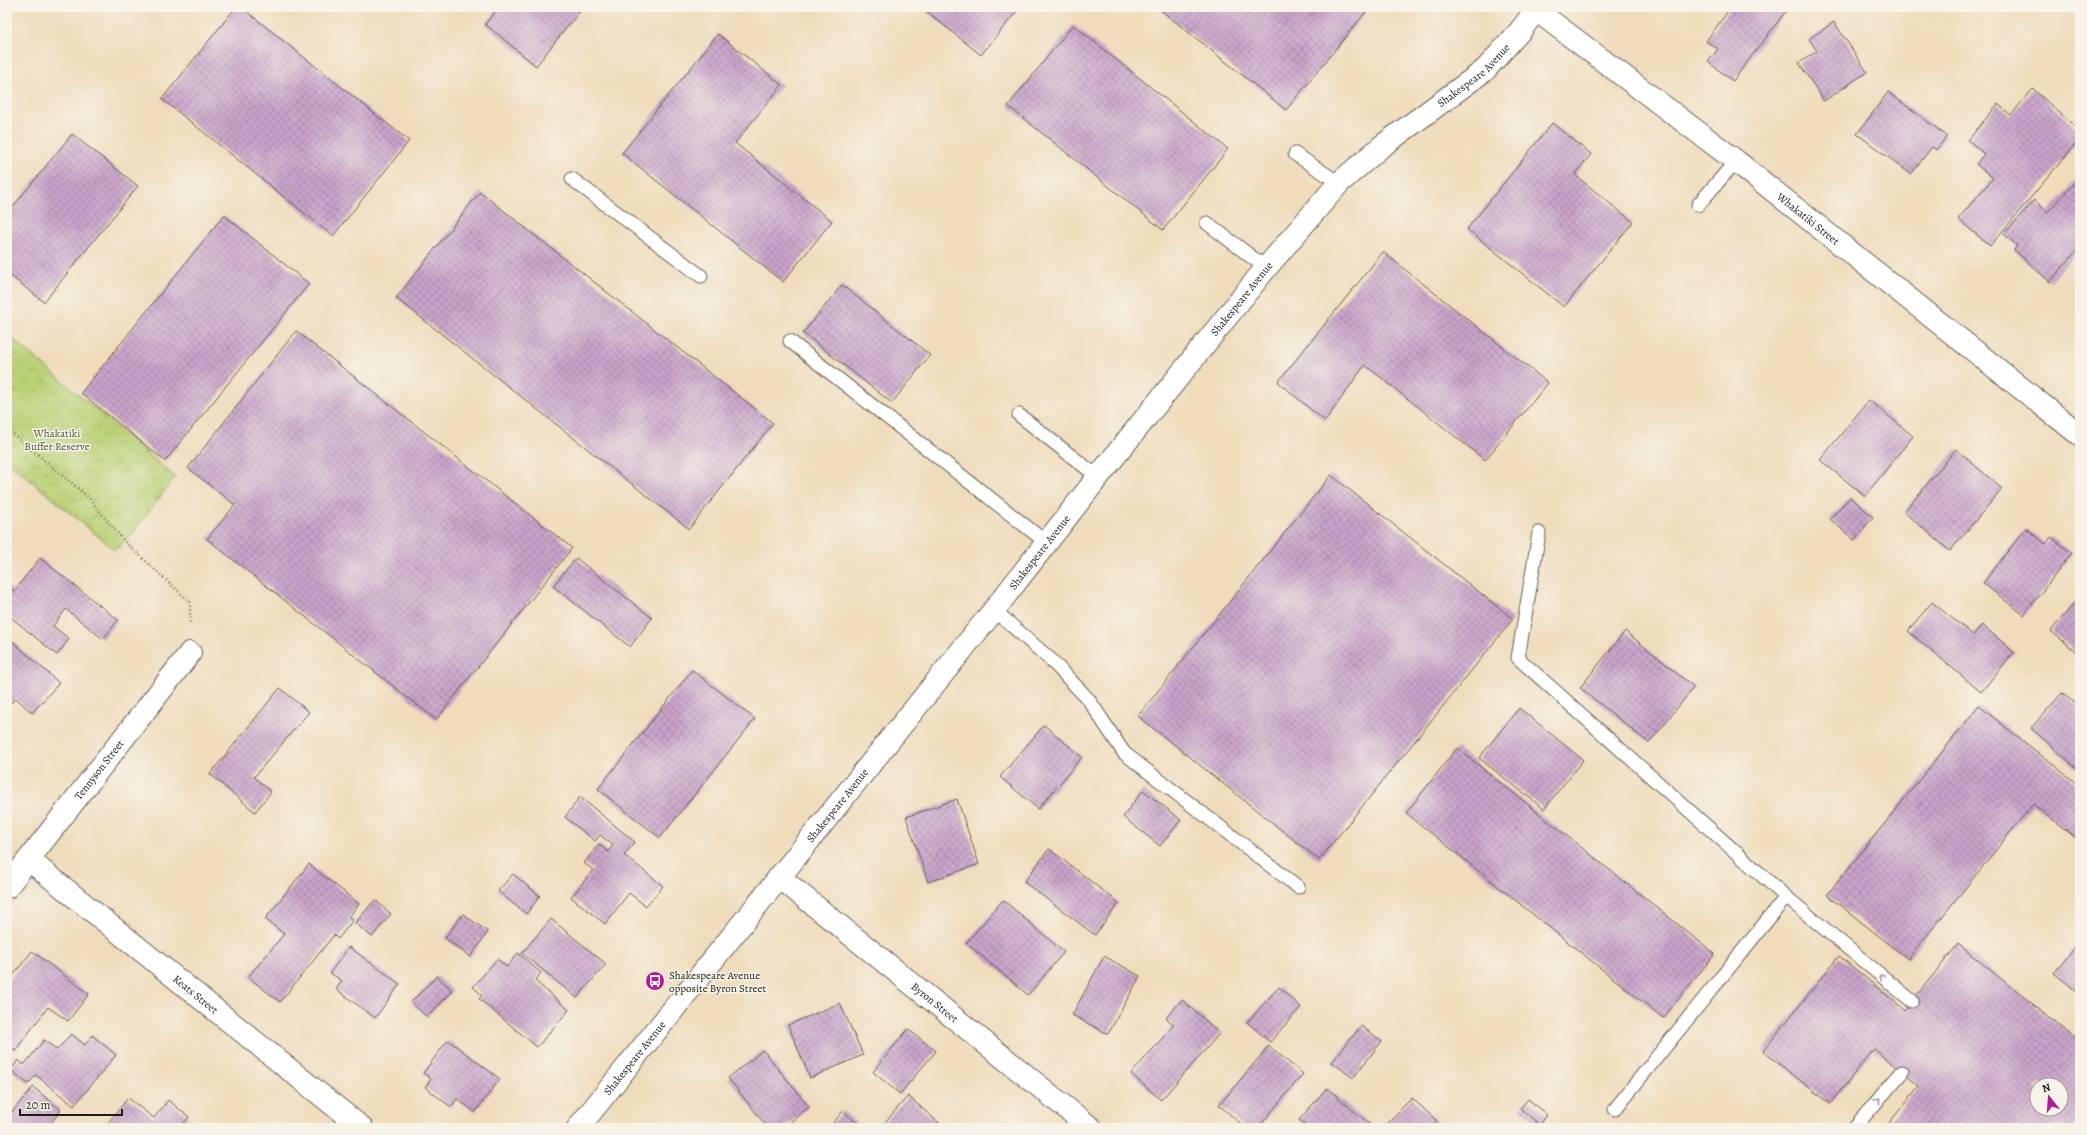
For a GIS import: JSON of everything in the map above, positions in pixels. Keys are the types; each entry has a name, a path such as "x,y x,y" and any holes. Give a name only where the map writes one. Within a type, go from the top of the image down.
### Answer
{"street":[{"name":"Whakatiki Street","path":"1534,9 1736,161 2080,436"},
{"name":"Shakespeare Avenue","path":"578,1128 994,610 1098,477 1266,268 1339,183 1382,146 1485,70 1520,31 1534,9"},
{"name":"Tennyson Street","path":"7,887 190,652"},
{"name":"Keats Street","path":"29,860 362,1128"},
{"name":"Byron Street","path":"779,877 1091,1128"}],"lane":[{"path":"1295,154 1339,183"},
{"path":"1698,205 1736,161"},
{"path":"572,179 701,276"},
{"path":"1207,223 1266,268"},
{"path":"790,341 1046,543"},
{"path":"1019,415 1098,477"},
{"path":"1539,533 1518,658 1786,897 1912,1002"},
{"path":"994,610 1051,660 1089,700 1124,753 1298,887"},
{"path":"1615,1109 1786,897"},
{"path":"1854,1128 1902,1072"}],"path":[{"path":"7,429 88,497 124,541 190,602 190,652"}],"green space":[{"name":"Whakatiki Buffer Reserve","path":"7,334 175,477 131,535 115,550 7,461"}],"building":[{"path":"236,7 241,7 409,141 333,236 162,99"},
{"path":"499,7 583,7 536,66 485,24"},
{"path":"929,7 1020,7 981,55 926,11"},
{"path":"1157,7 1370,7 1286,110"},
{"path":"1731,7 1789,7 1733,81 1708,62 1718,49 1706,41"},
{"path":"1834,22 1867,72 1824,101 1799,63 1817,51 1809,39"},
{"path":"1073,25 1228,149 1163,230 1008,106"},
{"path":"718,34 782,85 735,143 832,221 783,282 622,153"},
{"path":"2033,89 2080,131 2080,139 1990,246 1958,219 1993,178 1976,164 1984,154 1968,140 1998,104 2011,115"},
{"path":"1888,92 1947,136 1936,150 1932,147 1911,174 1857,134"},
{"path":"1552,123 1591,154 1575,175 1633,222 1564,307 1467,229"},
{"path":"72,134 138,186 44,302 7,273 7,214"},
{"path":"2080,176 2080,247 2050,282 2014,250 2017,246 2004,234 2034,200 2048,212"},
{"path":"480,192 773,423 689,529 396,298"},
{"path":"224,215 309,284 165,461 81,393"},
{"path":"1383,252 1548,383 1485,460 1365,365 1325,421 1278,382"},
{"path":"842,285 930,355 892,403 803,333"},
{"path":"296,331 572,548 436,720 207,539 235,505 188,468"},
{"path":"1869,400 1913,436 1865,496 1820,460"},
{"path":"1956,449 2002,489 1950,551 1904,512"},
{"path":"1331,475 1513,619 1319,860 1138,716"},
{"path":"1850,497 1873,517 1854,540 1830,519"},
{"path":"2026,528 2046,544 2051,537 2072,553 2024,615 1983,583"},
{"path":"40,558 118,620 103,639 66,609 53,626 69,639 57,655 7,614 7,585 14,591"},
{"path":"576,558 652,618 630,647 553,586"},
{"path":"2080,596 2080,655 2051,631"},
{"path":"1932,602 1973,635 1982,625 2014,652 1981,692 1908,631"},
{"path":"1625,631 1694,687 1649,743 1580,688"},
{"path":"8,637 59,683 32,713 16,698 7,707"},
{"path":"692,670 755,719 660,838 598,789"},
{"path":"280,688 309,712 254,777 271,792 255,812 210,774"},
{"path":"2062,693 2080,708 2080,771 2031,728"},
{"path":"1979,706 2080,786 2080,841 2033,804 1908,959 1827,895"},
{"path":"1519,708 1583,760 1544,809 1479,758"},
{"path":"1044,725 1082,757 1038,809 1000,777"},
{"path":"1457,748 1715,954 1663,1018 1406,813"},
{"path":"1143,790 1181,820 1160,846 1123,817"},
{"path":"580,797 635,842 624,855 663,886 646,906 629,893 605,924 571,897 593,870 584,863 599,844 608,852 613,845 600,835 595,841 565,817"},
{"path":"957,799 979,864 928,882 906,817"},
{"path":"1049,849 1119,903 1095,935 1024,882"},
{"path":"309,864 359,904 349,917 353,920 338,939 334,935 280,1002 248,977 284,934 265,919"},
{"path":"513,874 540,896 526,914 498,891"},
{"path":"375,900 391,914 372,937 355,923"},
{"path":"1003,900 1064,952 1028,995 966,943"},
{"path":"463,914 488,932 470,957 445,938"},
{"path":"551,919 606,964 577,998 522,953"},
{"path":"2080,942 2080,994 2054,973"},
{"path":"1958,944 2080,1042 2080,1128 1885,1128 1919,1086 1874,1049 1830,1104 1763,1051 1839,956 1905,1010"},
{"path":"349,947 400,984 375,1018 336,989 342,981 330,973"},
{"path":"32,951 89,994 68,1021 48,1007 15,1051 7,1045 7,983"},
{"path":"518,953 541,973 535,981 569,1010 537,1047 479,999 482,995 473,987 497,959 507,967"},
{"path":"1104,956 1140,976 1108,1034 1072,1015"},
{"path":"437,976 453,991 427,1017 411,1002"},
{"path":"1279,987 1301,1007 1270,1042 1247,1022"},
{"path":"1182,1000 1220,1033 1161,1100 1131,1074 1174,1025 1166,1018"},
{"path":"840,1003 863,1055 810,1078 788,1025"},
{"path":"1361,1026 1382,1041 1353,1078 1332,1062"},
{"path":"908,1029 936,1051 900,1094 873,1072"},
{"path":"71,1034 85,1045 92,1035 116,1055 74,1106 36,1075 28,1084 11,1070 18,1060 24,1065 44,1040 57,1050"},
{"path":"448,1040 500,1079 475,1112 457,1099 451,1107 425,1087 431,1079 423,1073"},
{"path":"1269,1046 1303,1074 1258,1128 1246,1128 1219,1105"},
{"path":"763,1050 809,1107 783,1128 768,1128 728,1078"},
{"path":"33,1087 61,1110 47,1128 7,1128 7,1118"},
{"path":"1327,1088 1374,1128 1308,1128 1299,1120"},
{"path":"908,1096 939,1123 935,1128 880,1128"},
{"path":"128,1098 154,1118 168,1100 189,1117 180,1128 104,1128"},
{"path":"1412,1098 1437,1121 1430,1128 1392,1128 1387,1123"},
{"path":"1528,1099 1547,1115 1540,1125 1520,1108"},
{"path":"843,1111 863,1128 829,1128"}],"place":[{"name":"Shakespeare Avenue opposite Byron Street","path":"655,981"}]}
